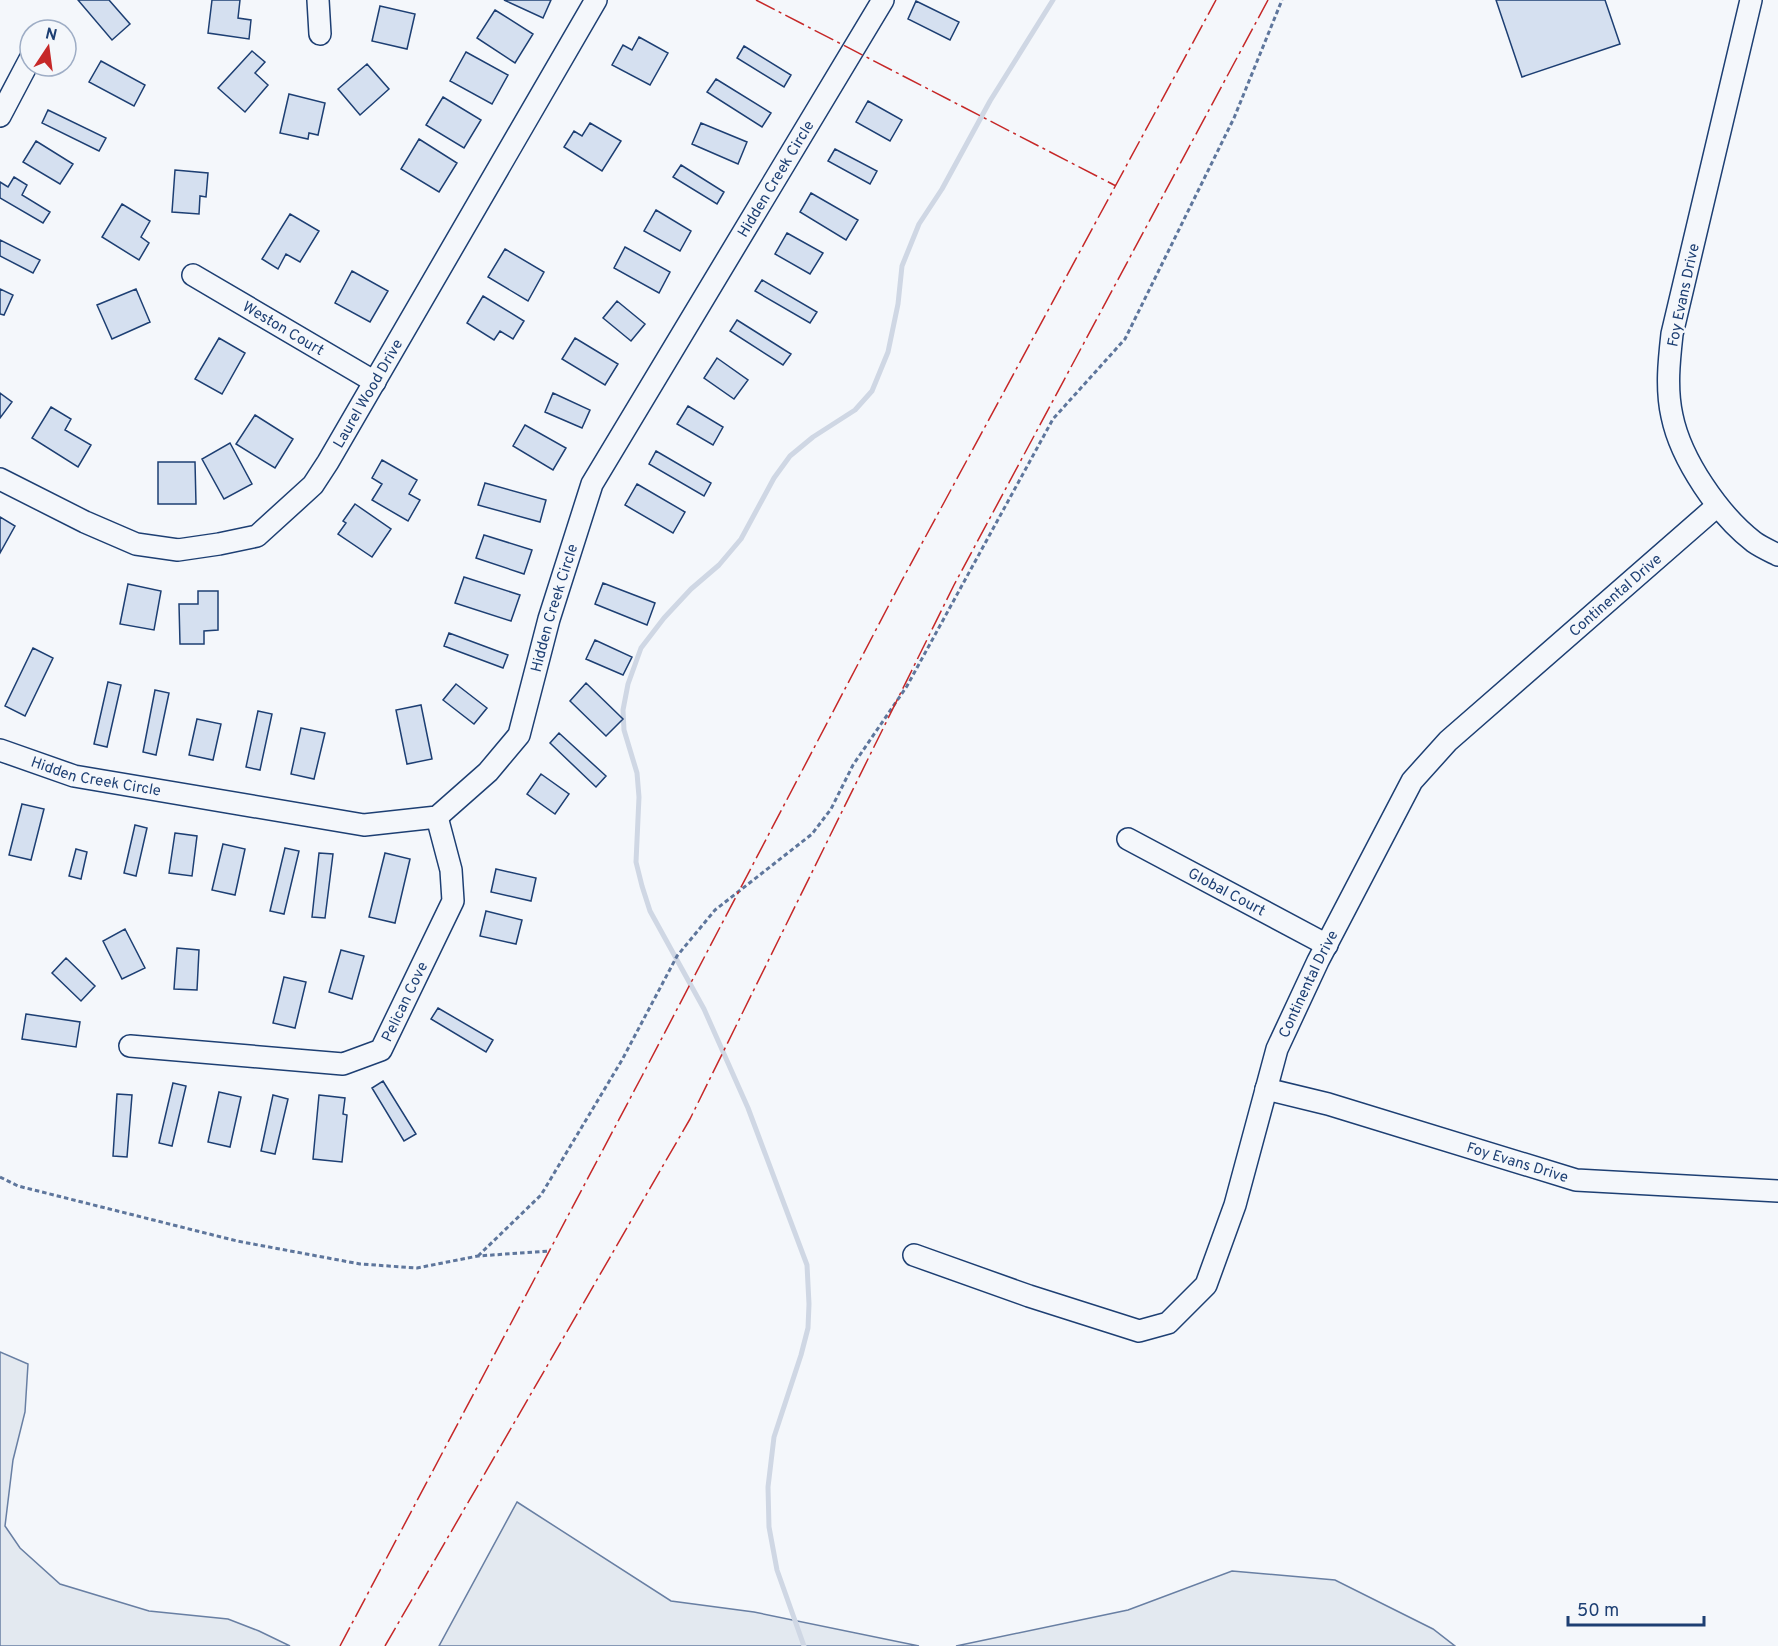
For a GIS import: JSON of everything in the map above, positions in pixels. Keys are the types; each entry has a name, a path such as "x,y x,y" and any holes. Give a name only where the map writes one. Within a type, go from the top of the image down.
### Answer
{"street":[{"path":"318,0 320,34"},
{"name":"Laurel Wood Drive","path":"0,479 85,522 136,544 178,550 257,536 312,485 328,462 596,0"},
{"name":"Hidden Creek Circle","path":"0,750 74,776 364,825 437,817 488,772 519,735 549,619 592,484 883,0"},
{"name":"Foy Evans Drive","path":"1751,0 1672,334 1668,375 1672,417 1681,442 1698,476 1717,506 1754,542 1778,555"},
{"path":"0,116 20,78"},
{"name":"Weston Court","path":"193,275 375,382"},
{"name":"Continental Drive","path":"914,1256 1139,1331 1168,1323 1206,1285 1235,1205 1277,1049 1327,945 1412,781 1448,741 1717,506"},
{"name":"Pelican Cove","path":"130,1046 343,1064 381,1050 453,901 452,870 437,817"},
{"name":"Global Court","path":"1128,839 1327,945"},
{"name":"Foy Evans Drive","path":"1266,1089 1328,1104 1576,1180 1778,1191"}],"path":[{"path":"478,1256 541,1195 622,1060 677,956 716,910 812,834 831,809 853,765 907,686 1053,419 1125,339 1234,118 1282,0"},
{"path":"0,1177 18,1186 237,1241 360,1264 417,1268 478,1256 550,1251"}],"shaded area":[{"path":"0,1352 28,1364 25,1412 13,1460 5,1526 20,1548 60,1584 149,1611 228,1619 290,1646 0,1646"},
{"path":"517,1502 671,1601 754,1612 919,1646 439,1646"},
{"path":"1232,1571 1335,1580 1433,1629 1455,1646 956,1646 1128,1610"}],"building":[{"path":"78,0 109,0 130,24 112,40"},
{"path":"212,0 240,0 238,18 251,20 249,39 208,33"},
{"path":"504,0 551,0 543,18"},
{"path":"1496,0 1605,0 1620,44 1522,77"},
{"path":"916,1 959,22 950,40 908,19"},
{"path":"380,6 415,14 407,49 372,41"},
{"path":"495,10 533,34 515,63 477,38"},
{"path":"639,37 668,53 650,85 612,65 623,45 632,50"},
{"path":"744,46 791,75 784,87 737,58"},
{"path":"252,51 265,62 255,73 268,85 245,112 218,88"},
{"path":"466,52 508,75 492,104 450,81"},
{"path":"101,61 145,85 134,106 89,82"},
{"path":"367,64 389,89 360,115 338,89"},
{"path":"716,79 771,113 762,127 707,92"},
{"path":"289,94 325,103 318,135 309,133 308,139 280,133"},
{"path":"443,97 481,120 464,148 426,125"},
{"path":"868,101 902,120 890,141 856,122"},
{"path":"48,110 106,138 99,151 42,123"},
{"path":"590,123 621,141 602,171 564,147 574,131 582,136"},
{"path":"701,123 747,142 738,164 692,144"},
{"path":"419,139 457,163 439,192 401,169"},
{"path":"36,141 73,164 60,184 23,162"},
{"path":"835,149 877,171 870,184 828,161"},
{"path":"681,165 724,192 717,204 673,177"},
{"path":"175,170 208,173 206,197 200,196 199,214 172,212"},
{"path":"14,177 27,185 22,195 50,212 43,223 0,198 0,182 8,187"},
{"path":"811,193 858,220 846,240 800,212"},
{"path":"122,204 150,221 141,237 149,243 139,260 102,237"},
{"path":"656,210 691,231 680,251 644,231"},
{"path":"290,214 319,231 300,262 286,254 278,269 262,259"},
{"path":"787,233 823,253 810,274 775,254"},
{"path":"0,240 40,260 33,273 0,256"},
{"path":"625,247 670,272 659,293 614,268"},
{"path":"505,249 544,272 528,301 488,277"},
{"path":"352,271 388,291 370,322 335,303"},
{"path":"762,280 817,312 810,323 755,291"},
{"path":"0,289 13,295 4,315 0,314"},
{"path":"136,289 150,322 112,339 97,305"},
{"path":"483,296 524,321 513,339 500,331 494,340 467,323"},
{"path":"617,301 645,324 631,341 603,318"},
{"path":"737,320 791,354 783,365 730,331"},
{"path":"219,338 245,353 222,394 195,379"},
{"path":"575,338 618,364 605,385 562,359"},
{"path":"717,358 748,380 734,399 704,378"},
{"path":"0,393 12,402 0,418"},
{"path":"553,393 590,410 582,428 545,412"},
{"path":"688,406 723,427 713,445 677,424"},
{"path":"51,407 71,419 65,430 91,445 78,467 32,438"},
{"path":"255,415 293,439 275,468 236,444"},
{"path":"525,425 566,448 553,470 513,446"},
{"path":"230,443 252,484 224,499 202,459"},
{"path":"656,451 711,483 704,496 649,464"},
{"path":"382,460 417,480 409,494 420,500 408,521 372,500 382,484 372,478"},
{"path":"158,462 195,462 196,504 158,504"},
{"path":"485,483 546,500 540,522 478,505"},
{"path":"637,484 685,512 673,533 625,505"},
{"path":"355,504 391,529 372,557 338,534 346,523 343,521"},
{"path":"0,517 15,526 0,553"},
{"path":"484,535 532,550 524,574 476,558"},
{"path":"464,577 520,595 511,621 455,603"},
{"path":"603,583 655,603 647,625 595,604"},
{"path":"128,584 161,591 154,630 120,624"},
{"path":"198,591 218,591 218,630 204,631 204,644 180,644 179,604 198,604"},
{"path":"449,633 508,655 503,668 444,646"},
{"path":"595,640 632,657 623,675 586,659"},
{"path":"33,648 53,658 25,716 5,706"},
{"path":"108,682 121,685 107,747 94,744"},
{"path":"586,683 623,719 606,736 570,701"},
{"path":"456,684 487,708 474,724 443,700"},
{"path":"155,690 169,693 156,755 143,752"},
{"path":"421,705 432,759 407,764 396,710"},
{"path":"258,711 272,714 260,770 246,767"},
{"path":"197,719 221,724 213,760 189,755"},
{"path":"301,728 325,733 314,779 291,774"},
{"path":"559,733 606,776 596,787 550,743"},
{"path":"541,774 569,794 555,814 527,794"},
{"path":"22,804 44,809 31,860 9,855"},
{"path":"135,825 147,828 136,876 124,873"},
{"path":"175,833 197,836 192,876 169,873"},
{"path":"223,844 245,849 235,895 212,890"},
{"path":"285,848 299,851 284,914 270,911"},
{"path":"76,849 87,852 81,879 69,876"},
{"path":"319,853 333,854 325,918 312,917"},
{"path":"385,853 410,859 395,923 369,917"},
{"path":"496,869 536,878 531,901 491,892"},
{"path":"486,911 522,920 516,944 480,936"},
{"path":"125,929 145,968 122,979 103,941"},
{"path":"177,948 199,950 197,990 174,989"},
{"path":"341,950 364,956 352,999 329,992"},
{"path":"66,958 95,986 81,1001 52,973"},
{"path":"284,977 306,982 295,1028 273,1023"},
{"path":"438,1008 493,1040 486,1052 431,1019"},
{"path":"26,1014 80,1022 76,1047 22,1039"},
{"path":"383,1081 416,1134 404,1141 372,1088"},
{"path":"173,1083 186,1086 172,1146 159,1143"},
{"path":"219,1092 241,1097 230,1147 208,1142"},
{"path":"117,1094 132,1095 127,1157 113,1156"},
{"path":"273,1095 288,1099 275,1154 261,1151"},
{"path":"319,1095 345,1098 343,1114 347,1115 342,1162 313,1159"}],"waterway":[{"path":"804,1646 777,1570 769,1527 768,1487 774,1437 808,1328 807,1265 748,1108 704,1009 650,911 636,862 639,797 637,773 624,730 623,710 628,684 641,648 664,618 691,589 719,565 741,539 774,478 790,456 813,437 855,410 872,391 888,352 898,304 902,266 919,224 942,189 990,101 1053,0"}],"power":[{"path":"756,0 1116,186"},
{"path":"340,1646 901,582 1216,0"},
{"path":"385,1646 690,1119 954,585 1268,0"}]}
